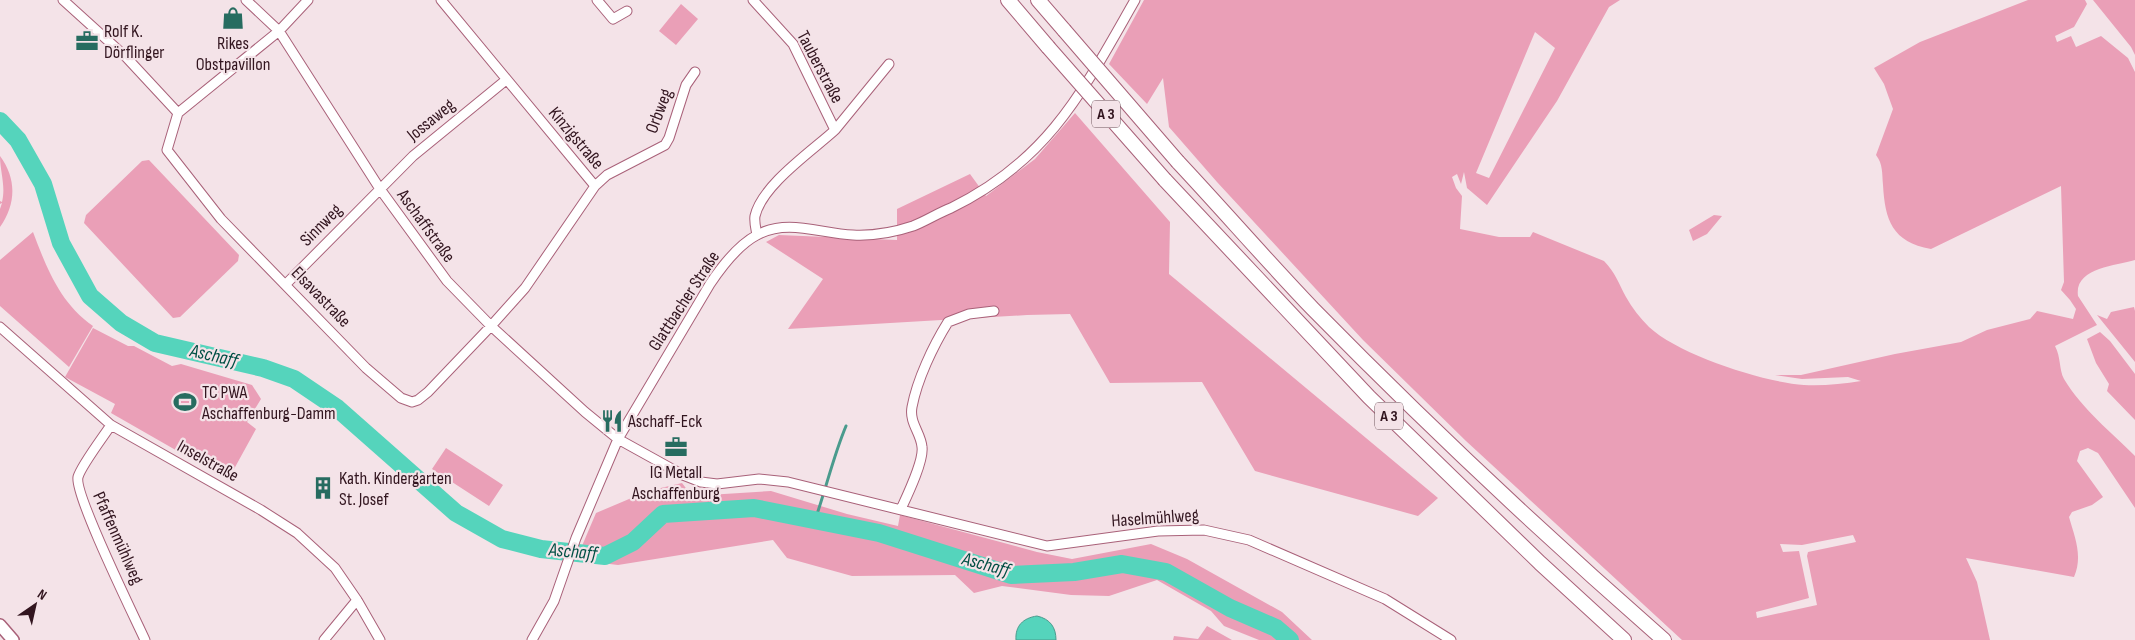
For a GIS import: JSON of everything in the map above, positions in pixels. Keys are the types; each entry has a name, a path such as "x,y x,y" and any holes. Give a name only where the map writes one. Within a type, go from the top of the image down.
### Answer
{"highway":[{"name":"A 3","path":"1008,0 1164,180 1369,397 1540,564 1624,640"},
{"name":"A 3","path":"1038,0 1178,162 1313,308 1452,447 1558,546 1664,640"}],"main road":[{"path":"0,625 13,640"}],"street":[{"path":"63,0 126,57 178,113 279,31 308,0"},
{"name":"Aschaffstraße","path":"246,0 279,31 380,189 447,281 491,326 584,412 618,439"},
{"name":"Kinzigstraße","path":"441,0 595,186 525,288 491,326"},
{"path":"597,0 613,19 627,11"},
{"name":"Tauberstraße","path":"753,0 793,44 835,130"},
{"name":"Glattbacher Straße","path":"532,640 554,601 576,538 618,439 710,284 740,248 757,235 776,228 791,226 853,236 877,234 914,226 976,195 1010,172 1051,133 1068,112 1135,0"},
{"name":"Tauberstraße","path":"757,235 755,218 759,205 770,190 782,176 835,130 889,64"},
{"name":"Orbweg","path":"595,186 607,175 664,145 669,138 686,85 696,72"},
{"name":"Jossaweg","path":"380,189 413,156 506,80"},
{"name":"Elsavastraße","path":"178,113 167,150 221,219 366,368 401,398 412,402 418,400 428,392 491,326"},
{"name":"Sinnweg","path":"286,284 380,189"},
{"path":"901,509 914,483 922,448 912,422 911,408 927,361 948,322 969,314 994,311"},
{"name":"Inselstraße","path":"0,327 111,426 261,510 297,533 335,568 357,600 380,640"},
{"name":"Pfaffenmühlweg","path":"111,426 78,476 77,487 145,640"},
{"name":"Haselmühlweg","path":"618,439 683,475 701,482 717,484 773,479 1047,546 1158,531 1204,530 1249,540 1385,600 1451,640"},
{"path":"324,640 357,600"}],"shaded area":[{"path":"1144,0 1620,0 1609,7 1557,101 1487,205 1467,188 1464,172 1461,184 1457,174 1452,177 1456,188 1462,196 1460,229 1499,237 1530,237 1533,232 1604,261 1642,320 1663,337 1680,347 1700,357 1745,373 1787,383 1818,385 1861,381 1848,377 1802,379 1775,375 1801,375 1895,354 1961,342 1987,330 2030,319 2037,311 2073,319 2076,309 2061,290 2064,282 2061,186 1931,249 1907,241 1893,228 1886,209 1882,169 1876,155 1893,109 1884,84 1874,68 1920,42 2028,0 2085,0 2087,4 2074,27 2055,36 2057,42 2071,36 2076,47 2101,36 2128,58 2135,72 2135,260 2098,270 2082,279 2078,287 2078,296 2097,325 2055,346 2062,375 2071,390 2088,410 2135,456 2135,508 2098,453 2088,448 2080,451 2077,461 2103,497 2092,505 2072,512 2069,517 2078,554 2077,569 2074,577 1966,558 1977,582 1990,640 1682,640 1466,441 1363,340 1217,182 1169,127 1163,78 1147,104 1109,64","holes":["1535,32 1555,48 1489,178 1476,173","1853,535 1856,542 1808,552 1807,556 1817,605 1757,618 1756,612 1809,598 1799,551 1783,552 1780,544 1802,545"]},
{"path":"2093,0 2135,0 2135,55 2131,47"},
{"path":"681,4 698,19 676,45 659,31"},
{"path":"1075,113 1170,222 1169,274 1438,498 1418,516 1255,471 1202,382 1110,383 1070,314 788,329 823,279 766,242 779,235 897,240 897,209 970,174 986,196 1035,159"},
{"path":"0,156 6,165 12,183 12,200 0,227 2,203 0,204 0,201 2,202 3,190"},
{"path":"149,160 239,255 238,261 180,317 173,318 84,223 86,215 142,161"},
{"path":"1714,215 1722,216 1707,234 1693,241 1689,230"},
{"path":"33,232 49,272 63,296 93,326 69,367 0,306 0,260"},
{"path":"2134,307 2135,362 2097,315 2107,319 2111,312"},
{"name":"TC PWA Aschaffenburg-Damm","path":"93,328 128,346 134,346 172,366 181,364 252,385 261,399 247,422 256,429 228,480 111,413 115,404 65,377"},
{"path":"2100,332 2110,341 2135,374 2135,420 2107,391 2109,384 2096,363 2087,339"},
{"path":"446,448 503,485 489,506 432,469"},
{"path":"682,483 692,496 771,491 847,514 898,526 900,515 1037,552 1072,559 1151,544 1187,559 1282,612 1312,640 1259,640 1224,626 1211,611 1157,580 1109,596 1071,595 1002,586 974,593 955,575 852,576 787,558 773,540 618,565 576,560 596,513 648,491"},
{"path":"1037,616 1049,621 1055,631 1056,640 1016,640 1017,631 1021,624"},
{"path":"1207,626 1232,640 1173,640 1174,636 1198,639"}],"waterway":[{"name":"Aschaff","path":"0,121 18,140 43,184 61,243 90,296 121,323 155,343 263,368 294,379 337,408 456,513 502,539 541,549 605,556 633,542 663,514 754,508 879,533 1011,575 1074,572 1122,564 1166,572 1230,608 1276,628 1290,640"},
{"path":"815,520 846,426"}],"place":[{"name":"Rikes Obstpavillon","path":"233,18"},
{"name":"Rolf K. Dörflinger","path":"87,41"},
{"name":"TC PWA Aschaffenburg-Damm","path":"185,402"},
{"name":"Aschaff-Eck","path":"612,421"},
{"name":"IG Metall Aschaffenburg","path":"676,447"},
{"name":"Kath. Kindergarten St. Josef","path":"323,488"}]}
